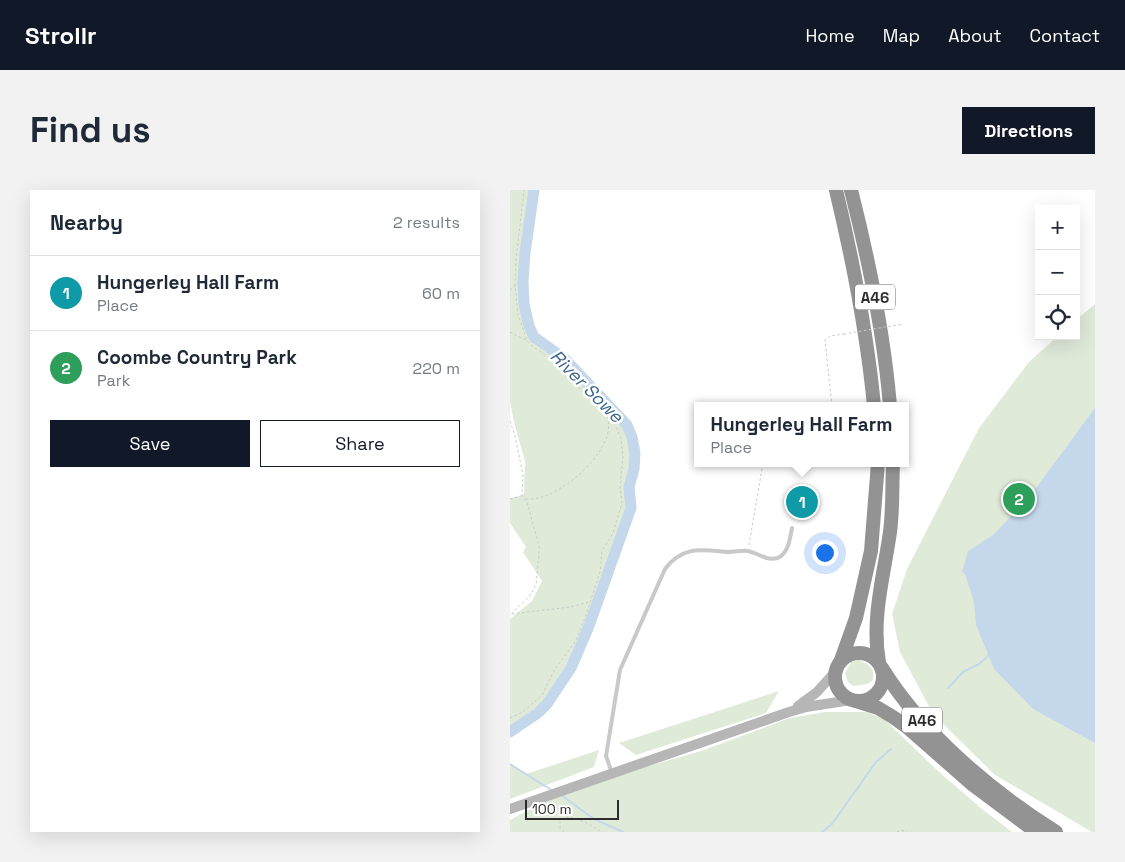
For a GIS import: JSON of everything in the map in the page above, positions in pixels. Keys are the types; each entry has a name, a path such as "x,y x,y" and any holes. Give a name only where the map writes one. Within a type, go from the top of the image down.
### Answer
{"highway":[{"name":"A46","path":"836,190 860,305 871,367 874,402"},
{"name":"A46","path":"851,190 887,364 890,402"},
{"path":"838,666 850,654 862,652 871,655 880,665 883,680 878,692 869,699 853,701 844,697 835,682 838,666 856,618 871,552 878,467"},
{"name":"A46","path":"893,467 890,530 876,637 880,665 904,700 951,750 1009,799 1056,832"},
{"name":"A46","path":"853,701 878,708 900,722 973,785 1036,832"}],"main road":[{"path":"789,712 817,692 838,666"},
{"path":"510,809 789,712 806,707 853,701"}],"lane":[{"path":"612,773 606,756 620,670 665,569 680,554 690,551 748,551 771,559 780,557 788,548 792,528"}],"path":[{"path":"524,190 518,235 515,285 518,314 527,341"},
{"path":"510,284 511,289"},
{"path":"511,289 515,285"},
{"path":"832,402 824,340 830,336 903,324"},
{"path":"510,332 527,341 564,367 570,379 615,425 621,438 623,456 620,487 622,503 613,533 602,551 600,572 575,642 555,669 542,695 523,712 510,718"},
{"path":"525,499 539,498 562,487 578,476 602,448 610,428 608,417"},
{"path":"510,421 523,475 522,496 525,499 539,546 536,585 529,597 510,615"},
{"path":"510,437 515,436"},
{"path":"748,551 763,467"},
{"path":"510,499 522,496"},
{"path":"510,615 570,607 590,601"},
{"path":"564,832 560,828 560,821 566,816 589,823 601,832"},
{"path":"897,832 900,830 907,832"}],"green space":[{"path":"510,190 537,190 528,262 528,302 530,318 535,330 539,336 568,357 629,420 635,432 639,457 637,476 632,487 635,496 633,511 574,673 538,713 510,732 510,619 532,601 542,581 523,552 526,547 510,523 510,498 524,494 525,461 510,402"},
{"path":"1095,304 1095,832 995,775 933,714 900,652 892,614 907,569 979,428 1029,362 1054,340 1080,340 1080,317"},
{"path":"859,660 866,663 872,669 873,680 868,684 853,686 848,682 845,673 851,662"},
{"path":"779,691 766,713 636,755 619,743"},
{"path":"825,712 866,712 884,719 938,771 1012,832 510,832 510,820 540,804 625,773 701,751 790,718"},
{"path":"599,750 594,767 510,799 510,764 526,774"}],"water":[{"path":"1095,408 1095,743 1033,709 994,669 976,625 974,602 965,574 962,572 968,551 993,535 1027,500"}],"waterway":[{"name":"River Sowe","path":"510,732 538,713 547,704 571,668 589,626 631,508 629,487 634,469 635,453 632,437 627,425 565,359 534,337 529,326 524,304 523,282 534,190"},
{"path":"948,688 963,672 979,664 988,656"},
{"path":"822,832 832,824 876,762 891,749"},
{"path":"510,764 553,791"},
{"path":"561,795 594,819 623,832"}],"place":[{"name":"Coombe Country Park","path":"1019,499"},
{"name":"Hungerley Hall Farm","path":"802,502"}]}
